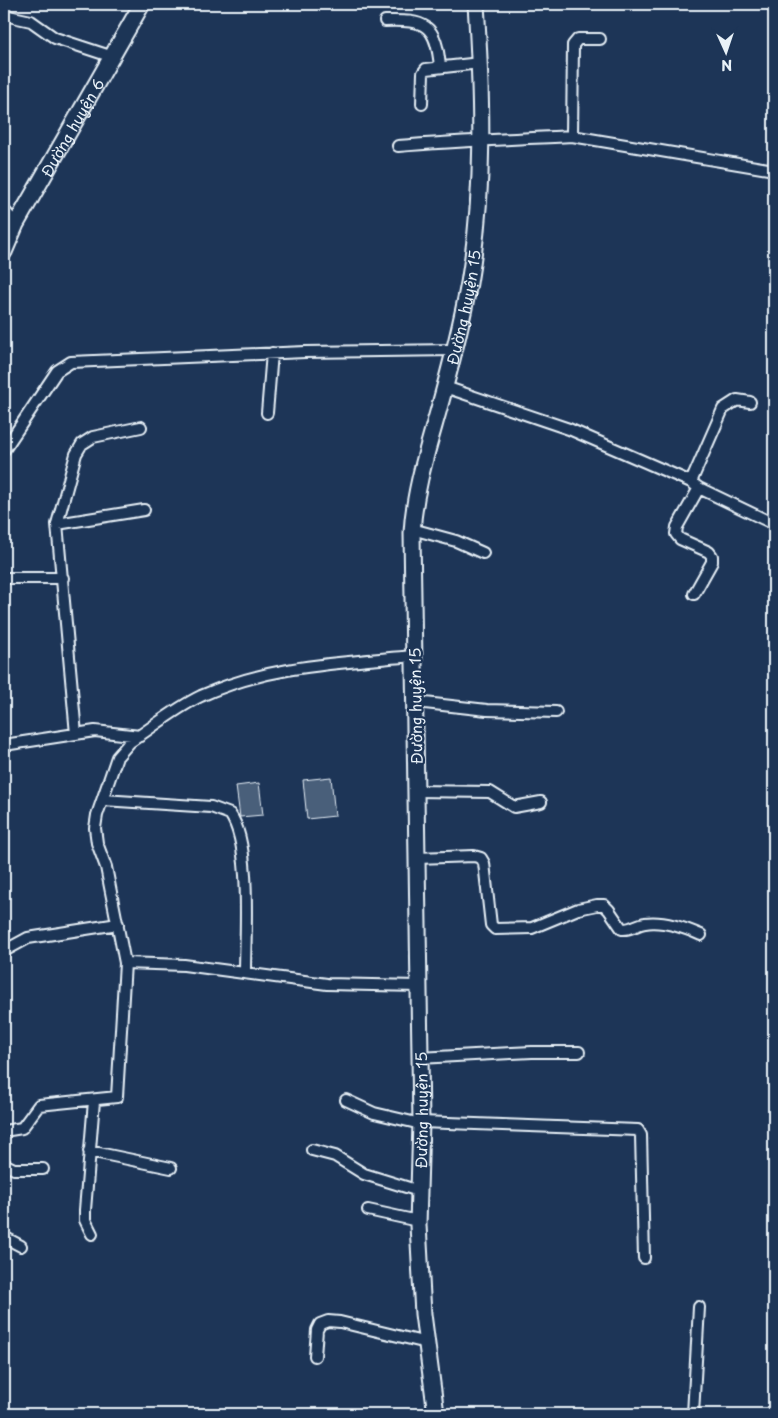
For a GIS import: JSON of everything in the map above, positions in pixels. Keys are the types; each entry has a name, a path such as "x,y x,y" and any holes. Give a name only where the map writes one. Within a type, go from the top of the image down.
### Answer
{"street":[{"name":"Đường huyện 6","path":"4,252 16,224 142,4"},
{"name":"Đường huyện 15","path":"436,1414 423,1314 418,1221 421,1123 412,528 427,451 455,350 469,283 479,215 482,139 476,4"},
{"path":"4,15 32,21 55,38 113,57"},
{"path":"385,21 414,20 424,25 435,39 440,66"},
{"path":"572,136 573,45 578,39 600,39"},
{"path":"422,104 423,73 426,68 480,63"},
{"path":"398,146 482,139 572,136 774,170"},
{"path":"4,210 16,224"},
{"path":"4,450 57,371 64,364 93,360 272,353 455,350"},
{"path":"267,413 272,353"},
{"path":"445,387 569,429 695,485 774,524"},
{"path":"694,594 712,562 712,556 709,552 680,539 676,534 677,527 695,485 723,409 737,400 750,402"},
{"path":"76,734 57,524 76,454 82,444 93,437 141,428"},
{"path":"57,524 144,510"},
{"path":"412,528 456,541 483,553"},
{"path":"4,578 63,578"},
{"path":"4,1131 22,1128 39,1105 114,1099 119,1094 125,963 106,867 97,843 95,828 117,757 140,736 199,697 247,677 295,667 413,656"},
{"path":"416,702 487,710 556,712"},
{"path":"4,745 76,734 112,731 140,736"},
{"path":"416,791 490,792 514,807 541,802"},
{"path":"103,800 211,807 230,814 239,833 245,882 245,973"},
{"path":"417,858 474,856 481,858 484,863 491,925 495,929 532,928 578,909 604,905 610,910 622,929 628,930 645,923 662,924 686,928 701,935"},
{"path":"4,951 28,938 118,924"},
{"path":"125,963 184,965 327,984 418,986"},
{"path":"420,1058 579,1052"},
{"path":"92,1234 85,1220 85,1210 94,1100"},
{"path":"346,1100 374,1113 421,1123 638,1130 640,1135 644,1258"},
{"path":"312,1150 335,1156 364,1174 419,1191"},
{"path":"90,1152 171,1168"},
{"path":"4,1164 14,1169 42,1169"},
{"path":"368,1210 418,1221"},
{"path":"4,1237 21,1246"},
{"path":"693,1414 699,1307"},
{"path":"314,1356 317,1330 320,1324 328,1321 340,1322 427,1343"}],"building":[{"path":"331,777 335,816 307,819 303,780"},
{"path":"259,783 263,815 240,817 236,786"}]}
